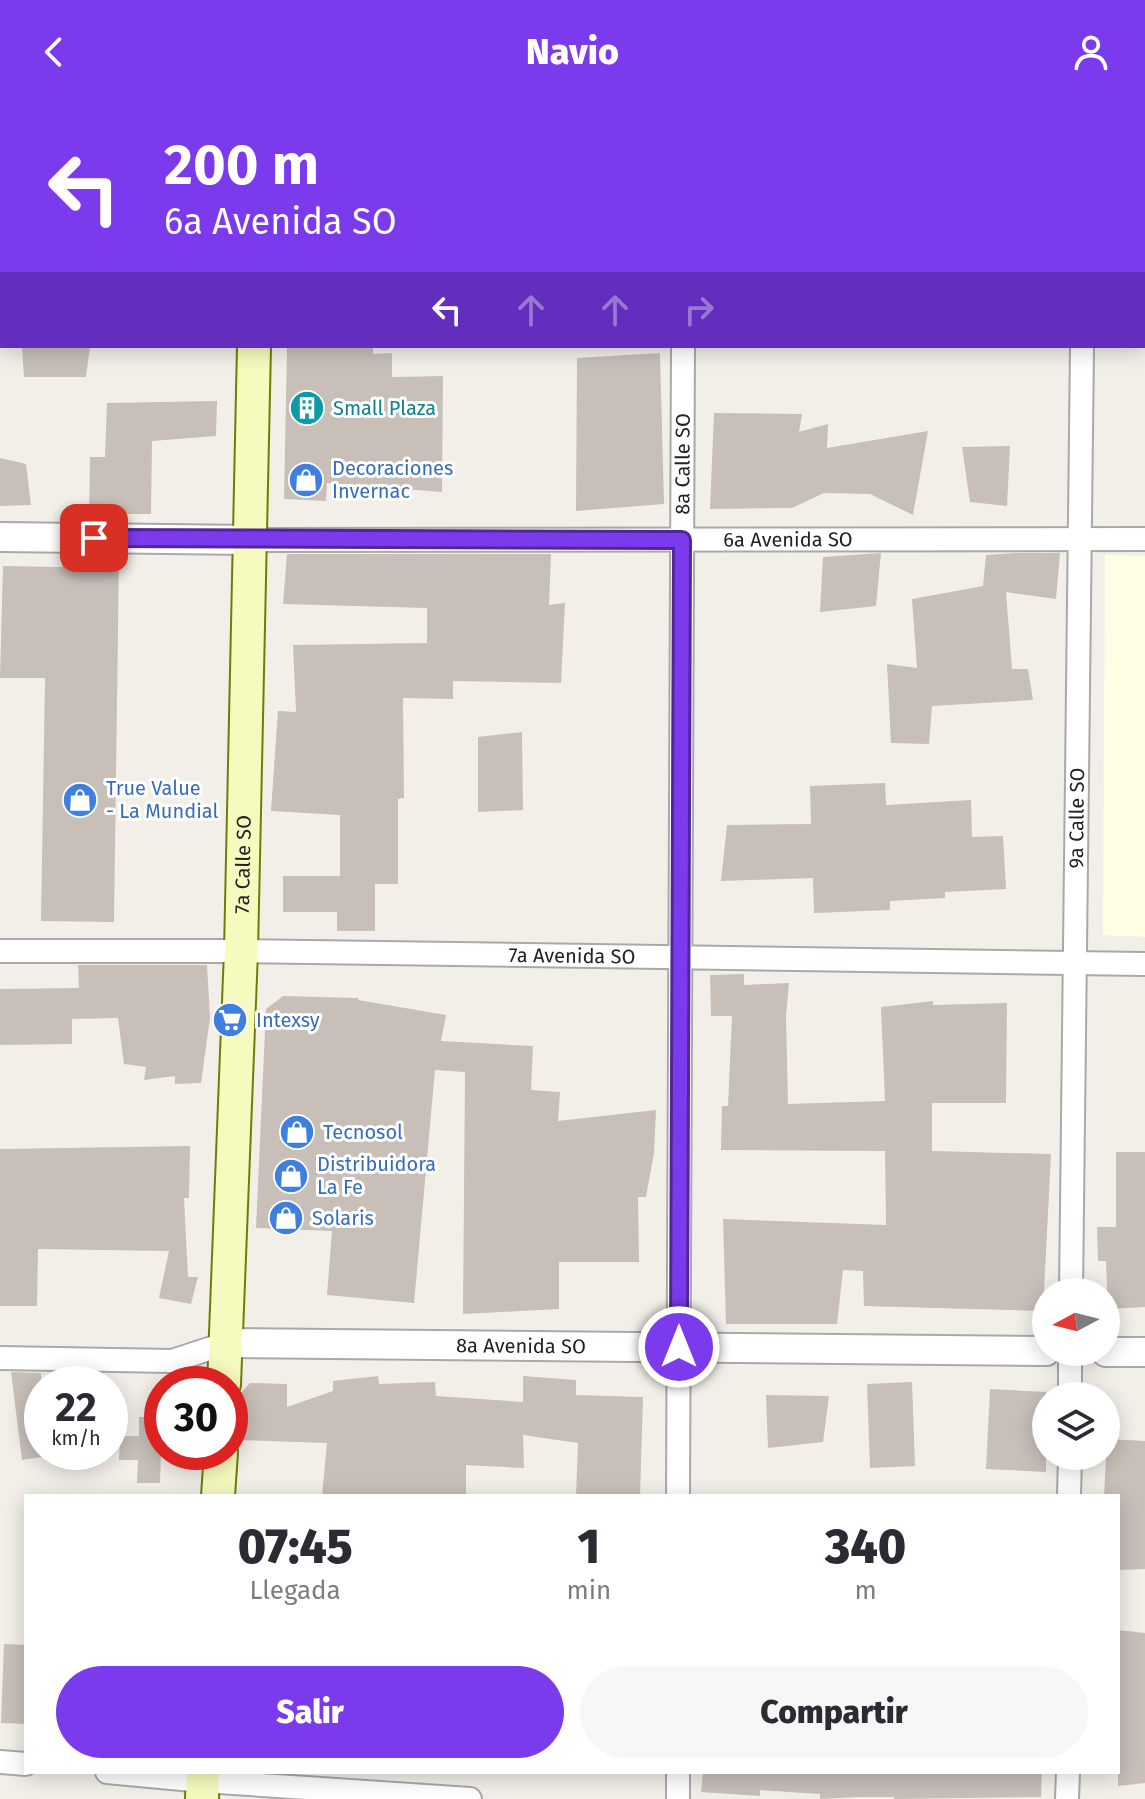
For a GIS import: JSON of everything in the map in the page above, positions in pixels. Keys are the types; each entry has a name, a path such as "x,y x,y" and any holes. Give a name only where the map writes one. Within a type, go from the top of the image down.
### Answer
{"main road":[{"name":"7a Calle SO","path":"225,1366 241,951 254,348"},
{"path":"218,1494 220,1470"}],"street":[{"name":"8a Calle SO","path":"678,1494 683,348"},
{"name":"9a Calle SO","path":"1071,1278 1082,348"},
{"name":"6a Avenida SO","path":"0,537 250,540 1145,539"},
{"name":"7a Avenida SO","path":"0,951 241,951 1145,964"},
{"name":"8a Avenida SO","path":"0,1358 172,1361 227,1343 1032,1351"},
{"path":"1120,1352 1145,1352"},
{"path":"1069,1494 1070,1470"},
{"path":"0,1762 24,1764"},
{"path":"123,1774 203,1784 470,1799"},
{"path":"678,1774 678,1799"},
{"path":"1067,1799 1068,1774"}],"shaded area":[{"path":"1105,555 1145,556 1145,937 1103,935"}],"building":[{"path":"22,348 90,348 86,377 24,377"},
{"path":"287,348 373,348 373,354 392,353 392,377 443,376 442,492 327,483 326,501 284,499"},
{"path":"660,353 664,504 576,511 577,358"},
{"path":"217,401 216,436 152,441 151,514 119,514 119,521 89,521 90,457 105,457 107,403"},
{"path":"714,413 802,414 799,432 828,424 827,448 928,431 913,515 870,494 824,493 792,508 710,509"},
{"path":"1010,446 1007,506 970,502 962,447"},
{"path":"0,458 26,464 31,505 0,506"},
{"path":"881,553 876,606 820,612 823,557"},
{"path":"1060,553 1056,599 1006,592 1012,669 1028,669 1033,700 932,706 929,744 891,743 887,664 917,668 912,599 983,586 986,555"},
{"path":"287,554 551,554 549,605 565,603 561,683 453,681 453,699 403,698 404,798 398,799 398,884 375,884 375,931 337,931 337,912 283,912 283,876 340,876 340,815 271,811 278,711 296,712 293,645 427,643 427,608 283,604"},
{"path":"62,555 119,555 114,922 41,921 45,678 0,678 3,566 62,567"},
{"path":"522,732 523,810 478,812 478,737"},
{"path":"885,783 886,805 971,800 972,837 1003,836 1006,889 945,892 945,898 890,901 890,910 814,913 813,878 721,881 727,825 811,824 810,786"},
{"path":"78,965 207,965 210,1018 201,1083 175,1084 175,1076 144,1080 146,1067 124,1064 118,1018 72,1019 72,1044 0,1045 0,989 79,988"},
{"path":"744,974 744,985 789,983 786,1015 788,1104 885,1101 881,1007 933,1001 933,1005 1007,1003 1006,1103 932,1103 932,1151 1051,1154 1045,1278 1032,1278 1032,1311 864,1306 863,1271 843,1270 837,1324 726,1324 723,1219 886,1225 885,1151 721,1150 722,1106 728,1106 732,1016 711,1016 710,975"},
{"path":"283,996 359,998 446,1015 441,1041 533,1046 531,1090 560,1092 558,1121 656,1110 654,1153 646,1197 638,1197 639,1262 559,1262 559,1309 463,1314 465,1072 435,1070 414,1303 327,1295 332,1231 256,1228 266,1009"},
{"path":"190,1146 189,1198 184,1198 188,1277 198,1277 191,1304 159,1298 169,1251 38,1249 37,1306 0,1306 0,1149"},
{"path":"1116,1152 1145,1152 1145,1307 1120,1308 1120,1278 1107,1278 1106,1261 1098,1261 1097,1227 1116,1227"},
{"path":"11,1372 24,1372 22,1460"},
{"path":"378,1376 379,1384 435,1382 436,1396 523,1402 523,1376 576,1380 576,1395 643,1397 640,1494 576,1494 578,1443 523,1435 524,1468 466,1465 466,1494 322,1494 327,1443 248,1440 248,1385 287,1384 287,1407 333,1391 333,1381"},
{"path":"912,1382 915,1466 870,1468 867,1384"},
{"path":"990,1389 1032,1391 1032,1470 1046,1472 986,1469"},
{"path":"766,1395 829,1396 823,1442 768,1448"},
{"path":"139,1417 144,1417 144,1470 160,1470 160,1483 137,1483 138,1460 128,1460 128,1436 139,1436"},
{"path":"1120,1440 1145,1441 1145,1569 1120,1570 1120,1494 1104,1494 1105,1470 1120,1470"},
{"path":"1120,1630 1145,1633 1145,1783 1118,1786"},
{"path":"4,1644 24,1645 24,1724 1,1723"},
{"path":"703,1774 1042,1774 1041,1797 820,1799 820,1794 760,1790 760,1796 701,1792"}],"place":[{"name":"Small Plaza","path":"307,408"},
{"name":"Decoraciones Invernac","path":"306,480"},
{"name":"True Value - La Mundial","path":"80,800"},
{"name":"Intexsy","path":"230,1020"},
{"name":"Tecnosol","path":"297,1132"},
{"name":"Distribuidora La Fe","path":"291,1176"},
{"name":"Solaris","path":"286,1218"}],"route":[{"path":"94,538 682,540 679,1347"}]}
